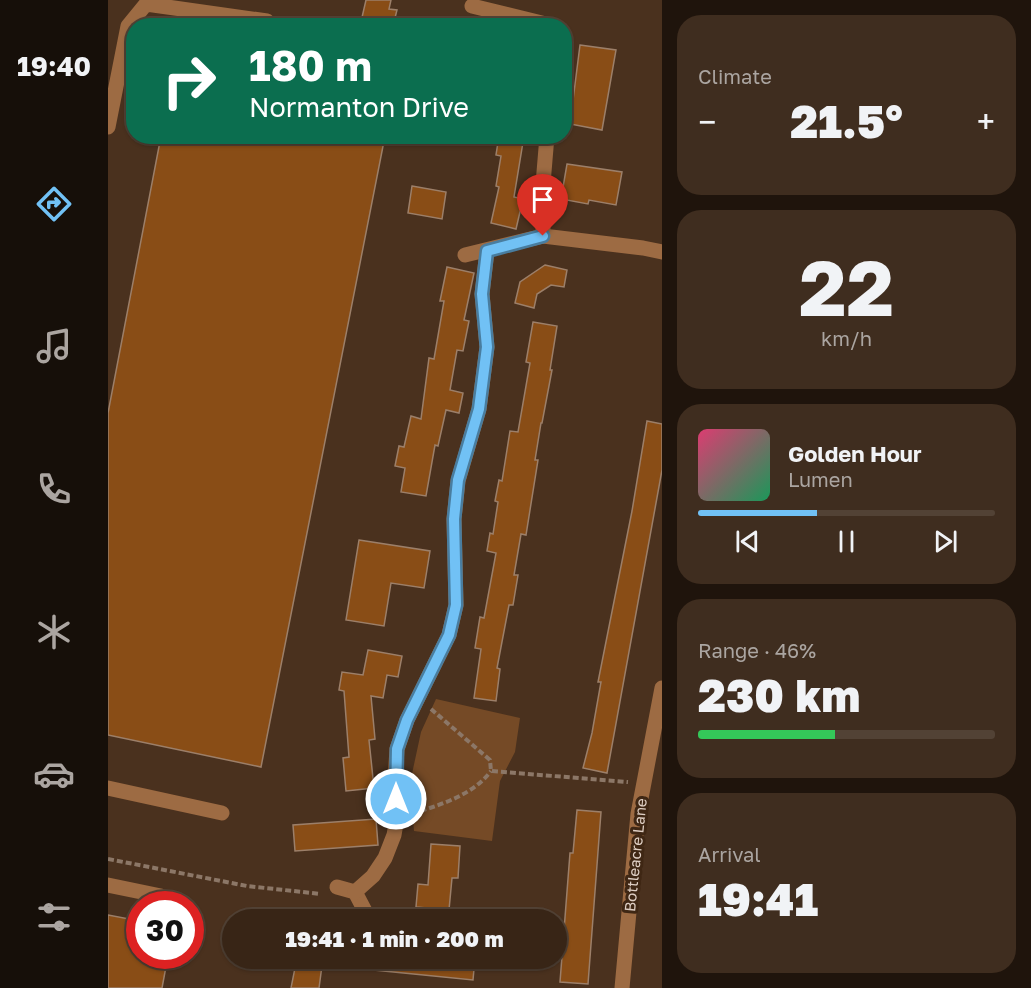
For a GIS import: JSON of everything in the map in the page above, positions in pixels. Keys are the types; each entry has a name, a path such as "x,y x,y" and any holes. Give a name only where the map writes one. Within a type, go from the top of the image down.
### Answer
{"street":[{"path":"135,18 146,4 190,5 253,18"},
{"path":"472,6 521,18"},
{"path":"108,127 126,36"},
{"path":"543,236 543,184 546,144"},
{"path":"465,255 543,236 662,252"},
{"path":"354,892 373,876 385,858 394,835 397,818 395,780 397,749 407,720 449,635 456,605 454,519 458,480 479,409 487,347 482,294 487,251"},
{"name":"Bottleacre Lane","path":"622,988 638,814 662,688"},
{"path":"108,788 222,813"},
{"path":"108,885 136,891"},
{"path":"337,887 354,892 364,909"}],"path":[{"path":"397,818 453,800 482,782 491,771 490,760 418,698"},
{"path":"491,771 644,784"},
{"path":"108,859 247,886 328,895 337,887"}],"shaded area":[{"path":"436,699 520,718 515,752 500,781 492,841 414,831 410,783 421,732"}],"building":[{"path":"366,0 391,0 389,9 397,10 395,18 362,18"},
{"path":"580,45 616,50 602,130 572,124"},
{"path":"159,144 383,144 261,767 108,735 108,413"},
{"path":"498,144 523,144 514,197 523,199 516,229 491,223 499,187 496,186 501,156 496,155"},
{"path":"567,164 622,172 616,205 589,200 588,204 561,199"},
{"path":"412,186 446,192 442,219 408,213"},
{"path":"545,265 567,270 564,287 551,285 537,294 534,308 515,303 520,282"},
{"path":"447,267 474,273 464,320 469,321 463,351 457,350 450,390 463,393 459,413 446,410 438,446 435,445 426,496 401,492 405,468 395,466 399,446 404,447 411,416 421,419 429,358 434,359 444,301 440,301"},
{"path":"533,322 557,326 550,370 552,370 535,460 538,460 526,535 521,534 514,575 518,575 513,605 509,605 497,668 500,669 496,701 474,698 481,649 475,648 480,617 484,618 496,553 487,551 490,533 493,534 498,502 495,501 499,480 502,481 510,431 518,432 530,363 526,362"},
{"path":"647,421 662,424 662,470 607,773 583,768 592,733 601,682 598,682 632,511"},
{"path":"359,540 430,551 424,588 391,583 384,626 346,620"},
{"path":"368,650 402,656 398,677 387,675 383,698 371,696 375,739 369,740 374,788 346,791 343,758 349,757 344,691 339,690 342,672 363,675"},
{"path":"577,810 601,812 588,984 560,982 561,969 567,969 566,909 570,853 573,853"},
{"path":"376,819 378,845 295,851 293,825"},
{"path":"431,844 460,846 458,878 452,878 449,909 416,907 418,884 428,885"},
{"path":"108,915 126,918 126,969 166,969 162,988 108,988"},
{"path":"295,969 322,969 319,988 291,988"},
{"path":"374,969 474,969 473,980"}],"route":[{"path":"396,799 397,749 407,720 449,635 456,605 454,519 458,480 479,409 487,347 482,294 487,251 543,236"}]}
